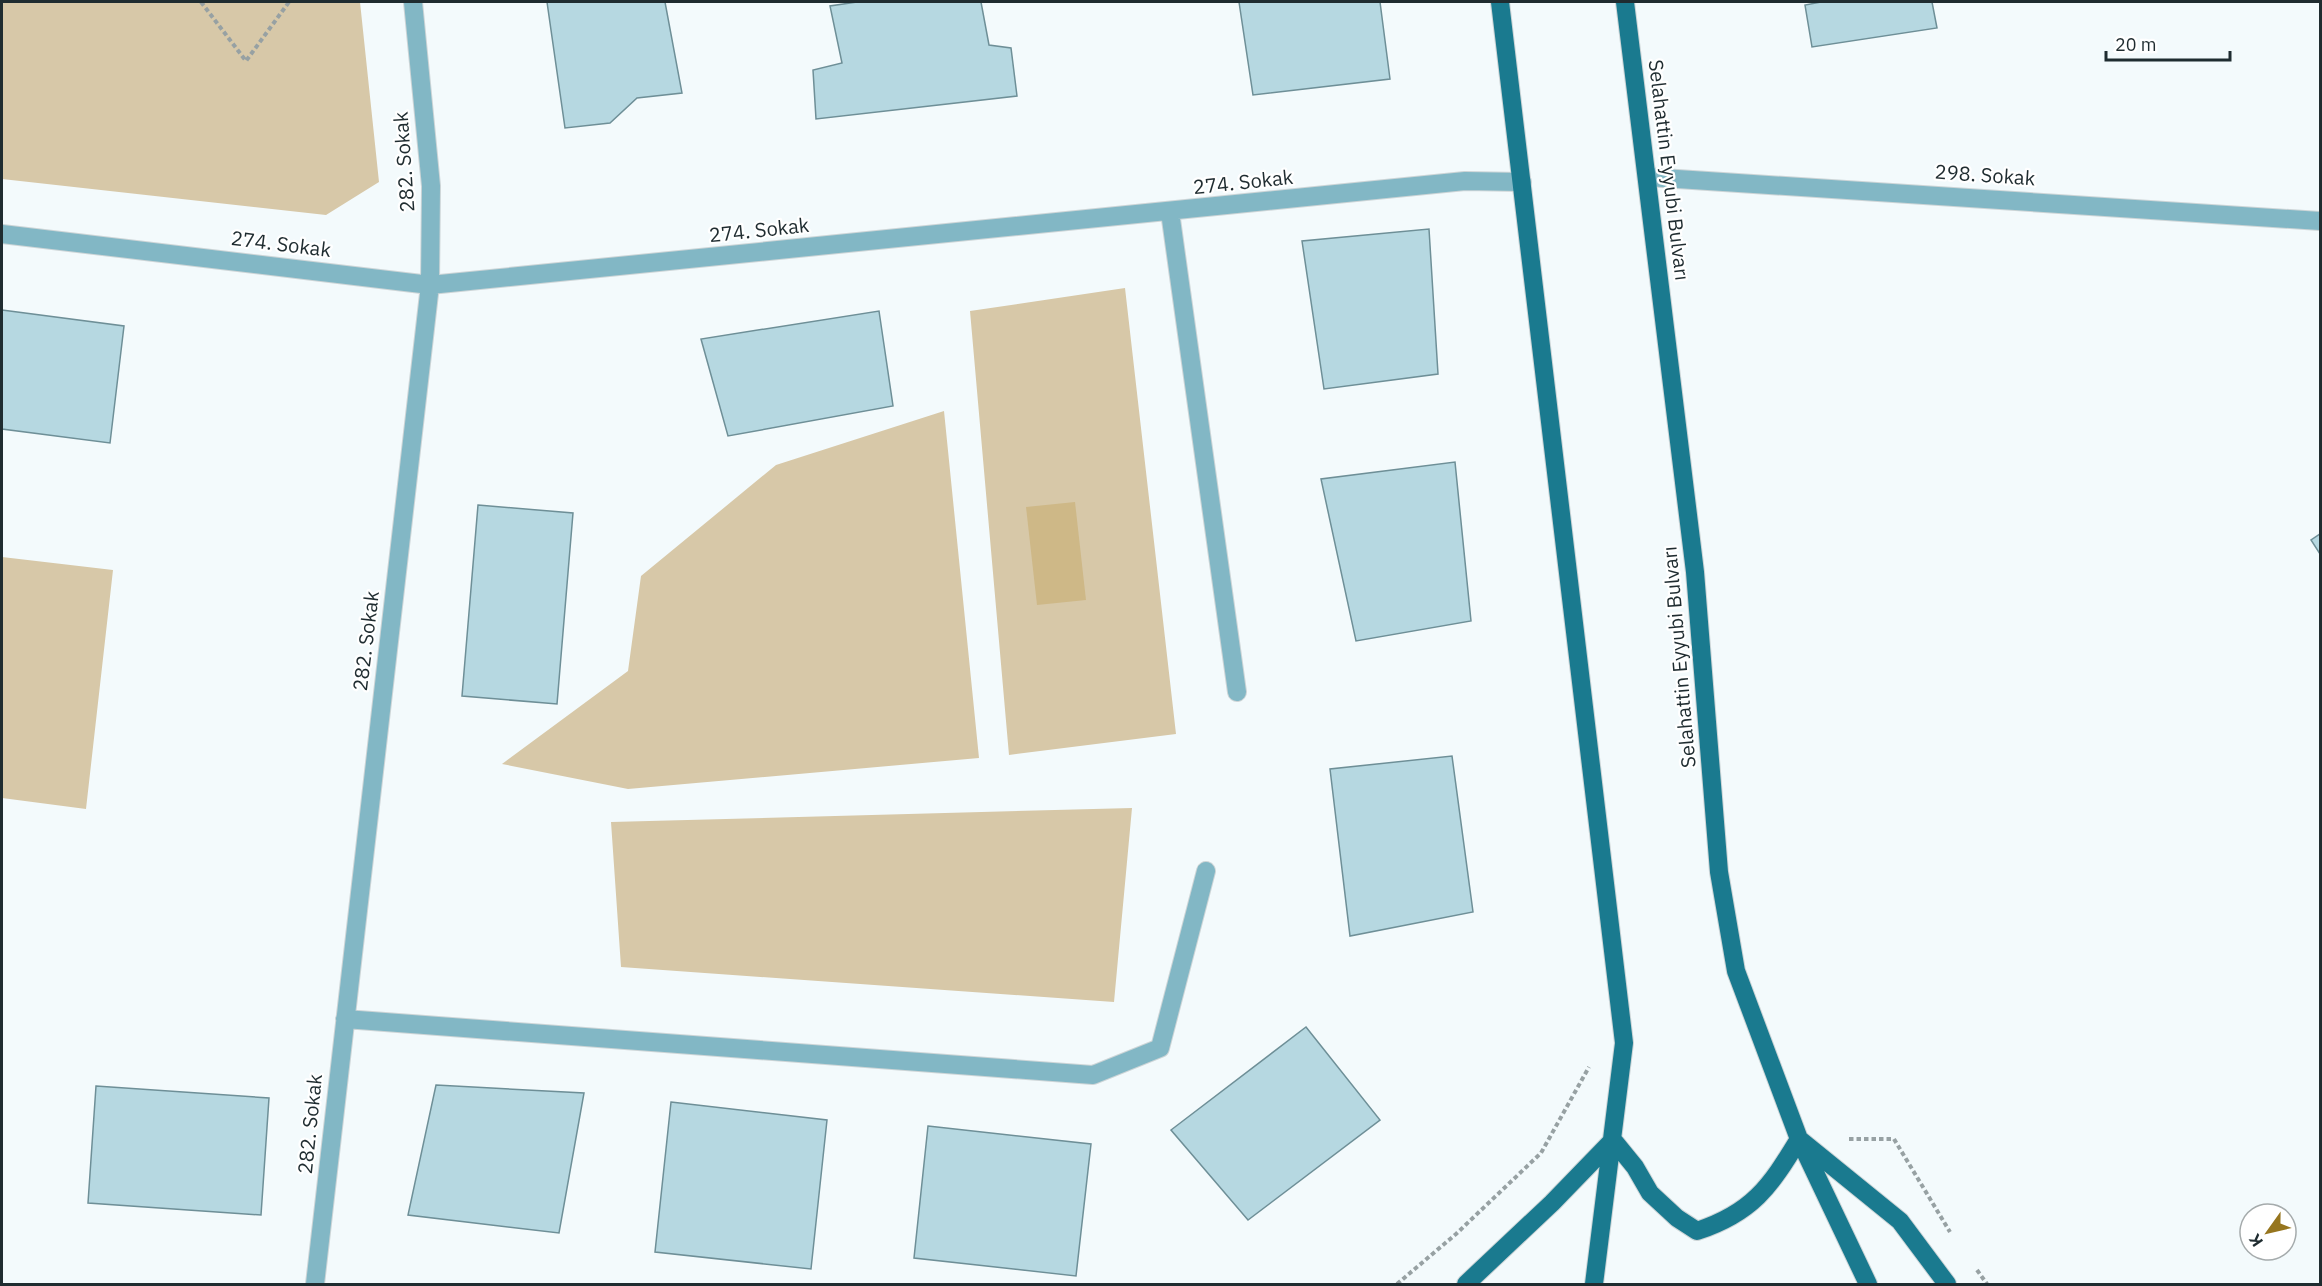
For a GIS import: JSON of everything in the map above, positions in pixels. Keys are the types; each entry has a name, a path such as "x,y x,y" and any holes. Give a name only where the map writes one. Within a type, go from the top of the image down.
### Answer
{"main road":[{"path":"1500,2 1624,1043 1594,1284"},
{"name":"Selahattin Eyyubi Bulvarı","path":"1625,2 1695,572 1719,872 1736,971 1799,1138 1868,1284"},
{"path":"1612,1140 1635,1167 1650,1193 1677,1218 1697,1231 1724,1222 1754,1202 1782,1166 1799,1138 1900,1221 1947,1284"},
{"path":"1466,1284 1552,1203 1612,1140"}],"street":[{"name":"282. Sokak","path":"315,1284 430,285 431,186 413,2"},
{"name":"298. Sokak","path":"1647,177 2320,221"},
{"name":"274. Sokak","path":"2,234 430,285 1465,181 1522,182"},
{"path":"1170,212 1237,692"},
{"path":"345,1019 1093,1075 1160,1047 1206,871"}],"path":[{"path":"201,2 246,61 289,2"},
{"path":"1397,1284 1456,1234 1540,1153 1590,1065 1593,1076"},
{"path":"1799,1138 1894,1139 1954,1237"},
{"path":"1976,1268 1987,1284"}],"shaded area":[{"path":"2,2 360,2 379,182 326,215 2,179"},
{"path":"1125,288 1176,734 1009,755 970,311"},
{"path":"944,411 979,758 628,789 502,764 628,671 641,576 776,465"},
{"path":"1075,502 1086,600 1037,605 1026,507"},
{"path":"2,557 113,570 86,809 2,798"},
{"path":"1132,808 1114,1002 621,967 611,822"}],"building":[{"path":"547,2 665,2 682,93 637,98 610,123 565,128"},
{"path":"857,2 981,2 989,45 1011,48 1017,96 816,119 813,70 842,63 830,6"},
{"path":"1239,2 1380,2 1390,79 1253,95"},
{"path":"1821,2 1932,2 1937,28 1812,47 1805,5"},
{"path":"1429,229 1438,374 1324,389 1302,241"},
{"path":"2,310 124,326 110,443 2,429"},
{"path":"879,311 893,406 728,436 701,339"},
{"path":"1455,462 1471,621 1356,641 1321,479"},
{"path":"478,505 573,513 557,704 462,696"},
{"path":"2320,534 2320,554 2311,540"},
{"path":"1452,756 1473,912 1350,936 1330,769"},
{"path":"1306,1027 1380,1120 1248,1220 1171,1130"},
{"path":"436,1085 584,1093 559,1233 408,1215"},
{"path":"96,1086 269,1098 261,1215 88,1203"},
{"path":"671,1102 827,1120 811,1269 655,1252"},
{"path":"928,1126 1091,1144 1076,1276 914,1258"}]}
